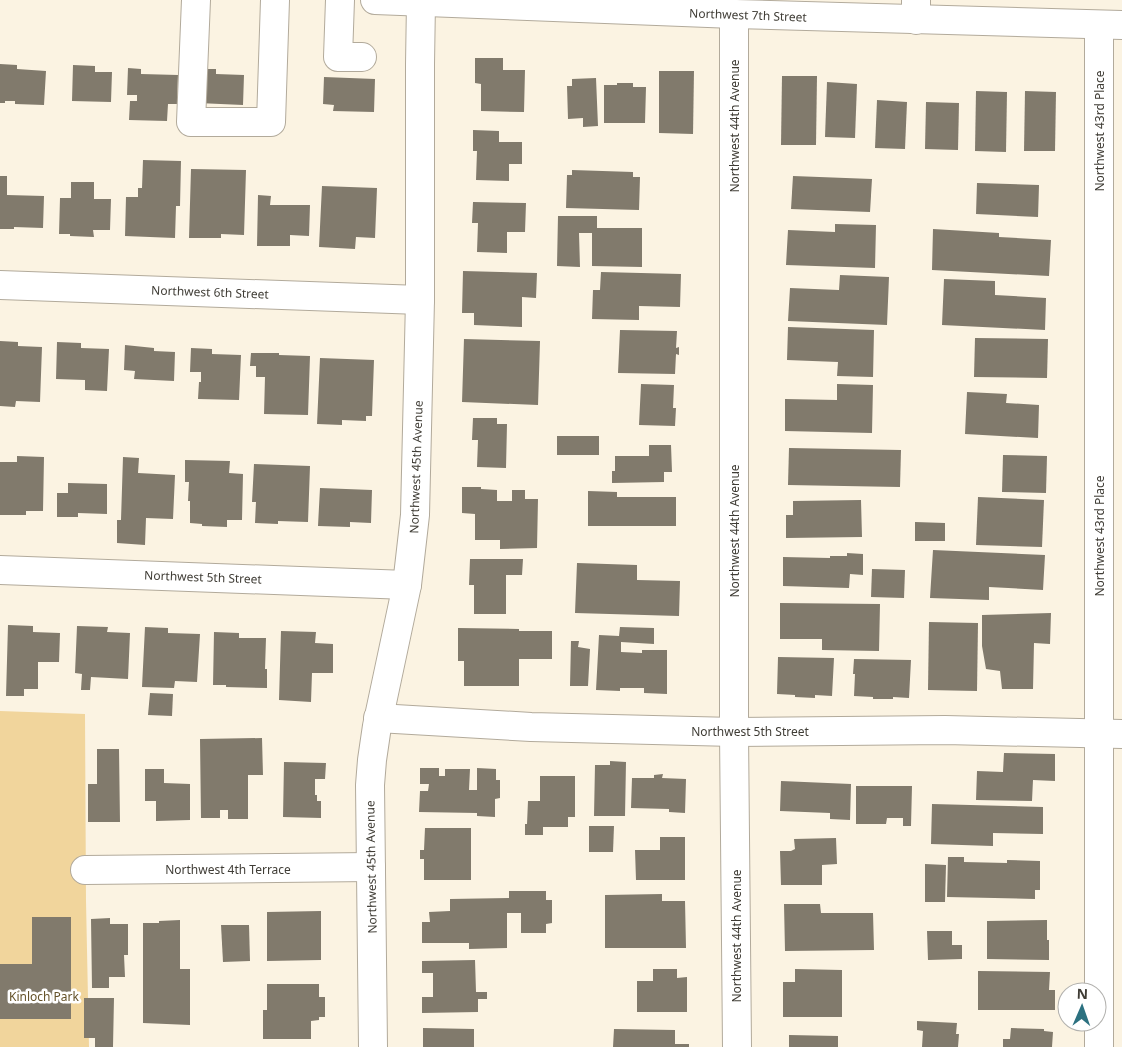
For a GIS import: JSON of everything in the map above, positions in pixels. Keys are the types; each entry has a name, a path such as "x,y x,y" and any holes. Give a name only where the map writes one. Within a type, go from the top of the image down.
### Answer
{"street":[{"path":"196,0 191,122 271,122 275,0"},
{"path":"340,0 338,57 362,57"},
{"name":"Northwest 7th Street","path":"375,0 734,14 916,10 1111,25"},
{"name":"Northwest 45th Avenue","path":"373,1047 370,785 372,760 378,718 406,584 416,515 420,300 421,2"},
{"name":"Northwest 44th Avenue","path":"734,14 734,732 737,1047"},
{"name":"Northwest 43rd Place","path":"1099,1047 1110,733 1111,25"},
{"name":"Northwest 6th Street","path":"0,284 420,300"},
{"name":"Northwest 5th Street","path":"0,570 406,584"},
{"name":"Northwest 5th Street","path":"378,718 521,726 734,732 944,730 1110,733"},
{"name":"Northwest 4th Terrace","path":"85,870 371,867"}],"green space":[{"name":"Kinloch Park","path":"0,711 85,714 89,1047 0,1047"}],"building":[{"path":"475,58 503,58 503,70 525,70 524,112 481,111 481,84 475,83"},
{"path":"0,64 17,65 17,69 46,71 44,105 15,104 15,101 0,103"},
{"path":"73,65 95,66 95,72 112,72 111,102 72,101"},
{"path":"128,68 141,69 141,74 178,75 177,104 168,104 167,121 129,120 130,101 137,101 137,95 127,95"},
{"path":"199,69 216,69 216,74 244,75 243,105 198,103"},
{"path":"659,71 694,71 693,134 659,133"},
{"path":"782,76 817,76 816,145 781,145"},
{"path":"324,77 375,79 374,112 333,111 334,105 323,104"},
{"path":"596,78 598,126 583,127 583,118 568,119 567,86 572,86 572,79"},
{"path":"827,82 857,84 855,138 825,137"},
{"path":"617,83 633,83 633,87 646,87 645,123 604,123 604,85 617,85"},
{"path":"976,91 1007,92 1006,152 975,151"},
{"path":"1025,91 1056,92 1055,151 1024,151"},
{"path":"877,100 907,102 905,149 875,148"},
{"path":"926,102 959,103 958,150 925,149"},
{"path":"473,130 499,131 499,142 522,142 522,164 509,164 509,181 476,180 477,151 473,151"},
{"path":"143,160 181,161 180,206 176,206 175,238 125,236 126,197 138,197 138,188 142,188"},
{"path":"191,169 246,170 244,235 221,234 221,238 189,238"},
{"path":"572,170 633,172 633,177 640,177 639,210 566,208 567,175 572,175"},
{"path":"0,176 7,176 7,195 44,196 43,228 14,227 14,229 0,229"},
{"path":"793,176 872,179 870,212 791,209"},
{"path":"71,182 94,182 94,199 111,199 110,230 93,230 94,237 59,234 60,198 71,198"},
{"path":"977,183 1039,185 1038,217 976,214"},
{"path":"322,186 377,188 375,238 356,237 355,249 319,247"},
{"path":"258,195 271,196 270,205 310,205 309,236 290,235 290,246 257,246"},
{"path":"473,202 526,203 525,232 507,232 507,253 477,252 478,223 472,223"},
{"path":"558,216 597,216 597,228 642,228 642,267 592,266 592,233 579,233 580,267 557,266"},
{"path":"835,224 876,225 875,268 786,265 788,230 835,232"},
{"path":"933,229 999,233 999,237 1051,240 1049,276 932,270"},
{"path":"463,271 537,273 536,298 522,297 522,327 474,325 474,313 462,313"},
{"path":"601,272 681,274 680,307 639,306 639,320 592,319 593,290 600,290"},
{"path":"840,275 889,277 887,325 788,321 790,288 839,290"},
{"path":"944,279 995,281 995,295 1046,298 1045,330 942,325"},
{"path":"788,327 874,330 873,377 837,376 838,362 787,360"},
{"path":"620,330 677,331 676,348 679,347 679,355 676,354 675,374 618,373"},
{"path":"975,338 1048,339 1047,378 974,377"},
{"path":"464,339 540,341 538,405 462,402"},
{"path":"0,341 18,342 18,346 42,347 40,402 16,401 15,407 0,406"},
{"path":"57,342 81,343 81,348 109,349 107,391 85,390 85,380 56,379"},
{"path":"125,345 154,348 154,351 175,352 174,381 134,379 135,371 124,370"},
{"path":"191,348 212,349 212,354 241,355 239,400 198,399 201,372 190,372"},
{"path":"251,353 310,356 308,415 264,414 265,377 256,377 256,366 250,366"},
{"path":"320,358 374,360 372,416 366,416 366,421 342,420 342,425 317,424"},
{"path":"641,384 674,385 673,408 676,408 675,426 639,425"},
{"path":"837,384 873,385 872,433 785,431 785,399 837,400"},
{"path":"967,392 1007,394 1006,403 1039,405 1038,438 965,434"},
{"path":"473,418 497,418 497,424 507,424 506,468 477,467 478,440 472,440"},
{"path":"557,436 599,436 599,455 557,455"},
{"path":"649,445 671,445 672,472 664,472 664,482 612,483 612,471 615,471 615,456 649,456"},
{"path":"789,448 901,450 900,487 788,485"},
{"path":"1003,455 1047,456 1046,493 1002,492"},
{"path":"17,456 44,457 43,511 26,511 26,515 0,515 0,462 17,462"},
{"path":"123,457 139,458 138,473 175,475 173,519 146,518 145,545 117,543 117,520 121,520"},
{"path":"185,460 230,461 229,473 243,474 242,520 227,520 227,527 202,526 202,524 190,523 189,482 185,482"},
{"path":"254,464 310,466 308,522 278,521 278,524 255,523 256,502 252,502"},
{"path":"68,483 107,484 107,514 78,513 78,517 57,517 57,493 68,493"},
{"path":"462,487 481,487 481,489 497,490 497,501 512,501 512,490 525,490 525,499 538,499 537,548 500,549 500,540 475,540 475,514 462,513"},
{"path":"320,488 372,490 371,523 350,522 350,527 318,526"},
{"path":"588,491 617,492 617,497 676,497 676,526 588,526"},
{"path":"978,497 1044,500 1042,547 976,545"},
{"path":"861,500 862,537 786,538 786,515 793,515 793,501"},
{"path":"915,522 945,523 945,541 915,541"},
{"path":"933,550 1045,555 1043,590 989,587 989,600 930,598"},
{"path":"847,553 863,554 863,575 850,574 849,588 783,586 783,557 830,558 830,556 847,556"},
{"path":"470,559 523,559 522,575 506,575 506,614 474,614 474,585 469,585"},
{"path":"577,563 637,565 637,580 680,581 679,616 575,613"},
{"path":"872,569 905,570 904,598 871,597"},
{"path":"780,603 880,604 879,651 822,650 822,639 780,639"},
{"path":"1051,613 1050,644 1034,643 1033,689 1002,689 1000,671 986,669 982,646 982,615"},
{"path":"929,622 978,623 977,691 928,690"},
{"path":"8,625 33,626 33,632 60,633 59,662 38,662 38,689 24,689 24,696 6,696"},
{"path":"77,626 108,627 107,632 130,633 128,679 91,677 90,690 81,690 82,674 75,673"},
{"path":"145,627 168,628 168,633 200,634 197,682 175,681 174,688 142,687"},
{"path":"620,627 654,628 654,644 621,642 621,652 642,653 642,650 667,650 667,694 644,693 644,688 620,688 620,691 596,690 599,635 619,636"},
{"path":"458,628 552,631 552,659 519,659 519,686 464,686 464,661 458,661"},
{"path":"281,631 316,632 315,643 333,644 333,673 312,673 311,702 279,700"},
{"path":"214,632 239,633 239,638 266,638 265,669 267,669 267,688 213,685"},
{"path":"571,641 579,641 578,647 590,649 588,686 570,686"},
{"path":"778,657 834,658 832,696 815,695 815,698 777,694"},
{"path":"854,659 911,660 909,698 873,699 873,697 854,696"},
{"path":"150,693 173,694 172,716 148,715"},
{"path":"262,738 263,775 248,775 248,819 228,819 228,810 220,810 220,818 201,818 200,739"},
{"path":"97,749 119,749 120,822 88,822 88,784 97,784"},
{"path":"1004,753 1055,754 1055,781 1033,780 1032,801 976,800 977,771 1003,772"},
{"path":"610,761 626,762 625,816 594,816 595,765 610,765"},
{"path":"284,762 326,763 325,779 315,779 315,795 317,795 317,801 321,801 321,818 283,817"},
{"path":"420,768 439,768 439,776 445,776 445,769 470,769 469,790 477,790 477,768 496,769 496,780 500,780 500,798 495,799 495,817 477,816 477,813 419,812 420,791 428,791 429,784 420,784"},
{"path":"145,769 164,769 164,783 190,784 190,820 156,821 156,801 145,801"},
{"path":"663,774 662,778 686,779 685,813 669,812 669,809 631,808 632,778 654,778 654,775"},
{"path":"540,776 575,776 575,817 568,817 568,827 543,827 543,835 525,835 528,801 540,801"},
{"path":"781,781 851,784 850,820 830,819 830,813 780,811"},
{"path":"856,786 912,786 911,826 903,826 903,818 887,818 886,824 856,824"},
{"path":"932,804 1043,807 1043,834 993,833 993,846 931,844"},
{"path":"589,826 614,826 613,852 589,852"},
{"path":"425,828 471,828 471,880 424,880 424,859 420,859 420,850 424,850"},
{"path":"660,837 685,837 685,880 636,880 635,850 660,850"},
{"path":"836,838 837,864 822,865 822,885 781,885 780,851 795,849 794,839"},
{"path":"948,857 964,857 964,862 1007,863 1007,860 1040,861 1040,890 1035,890 1035,899 947,897"},
{"path":"925,864 946,865 945,902 925,902"},
{"path":"509,891 546,891 546,900 552,900 552,923 546,924 546,933 521,933 521,913 507,913 507,948 469,949 469,943 422,943 422,922 430,922 429,912 450,911 450,899 509,898"},
{"path":"662,894 662,901 685,901 686,948 605,948 605,895"},
{"path":"784,904 820,904 821,913 873,913 874,950 785,951"},
{"path":"321,911 321,960 267,961 267,912"},
{"path":"32,917 71,917 71,1019 0,1019 0,964 32,964"},
{"path":"110,918 110,924 128,924 128,955 124,955 125,977 109,977 109,988 92,988 91,919"},
{"path":"180,920 180,969 190,969 190,1025 143,1023 143,923"},
{"path":"1047,920 1049,960 987,959 987,921"},
{"path":"221,925 249,925 250,961 223,962"},
{"path":"927,931 952,931 952,945 962,945 962,959 928,960"},
{"path":"475,960 476,992 487,992 487,999 478,999 478,1012 422,1013 422,997 433,997 433,973 422,973 422,961"},
{"path":"653,969 677,969 677,978 687,977 687,1012 637,1012 637,981 653,981"},
{"path":"795,969 842,970 842,1017 783,1017 783,982 795,982"},
{"path":"978,971 1050,972 1049,990 1055,990 1055,1010 978,1010"},
{"path":"267,984 319,984 319,997 325,997 325,1017 319,1017 319,1020 311,1021 311,1039 263,1039 263,1010 267,1010"},
{"path":"84,998 114,998 113,1047 95,1047 95,1038 84,1038"},
{"path":"917,1021 957,1023 956,1034 959,1034 958,1047 922,1047 923,1031 917,1030"},
{"path":"423,1028 474,1029 474,1047 423,1047"},
{"path":"1011,1028 1044,1029 1044,1031 1053,1032 1052,1047 1003,1047 1003,1039 1010,1039"},
{"path":"614,1029 675,1030 675,1044 689,1044 689,1047 613,1047"},
{"path":"789,1035 838,1036 838,1047 789,1047"}]}
